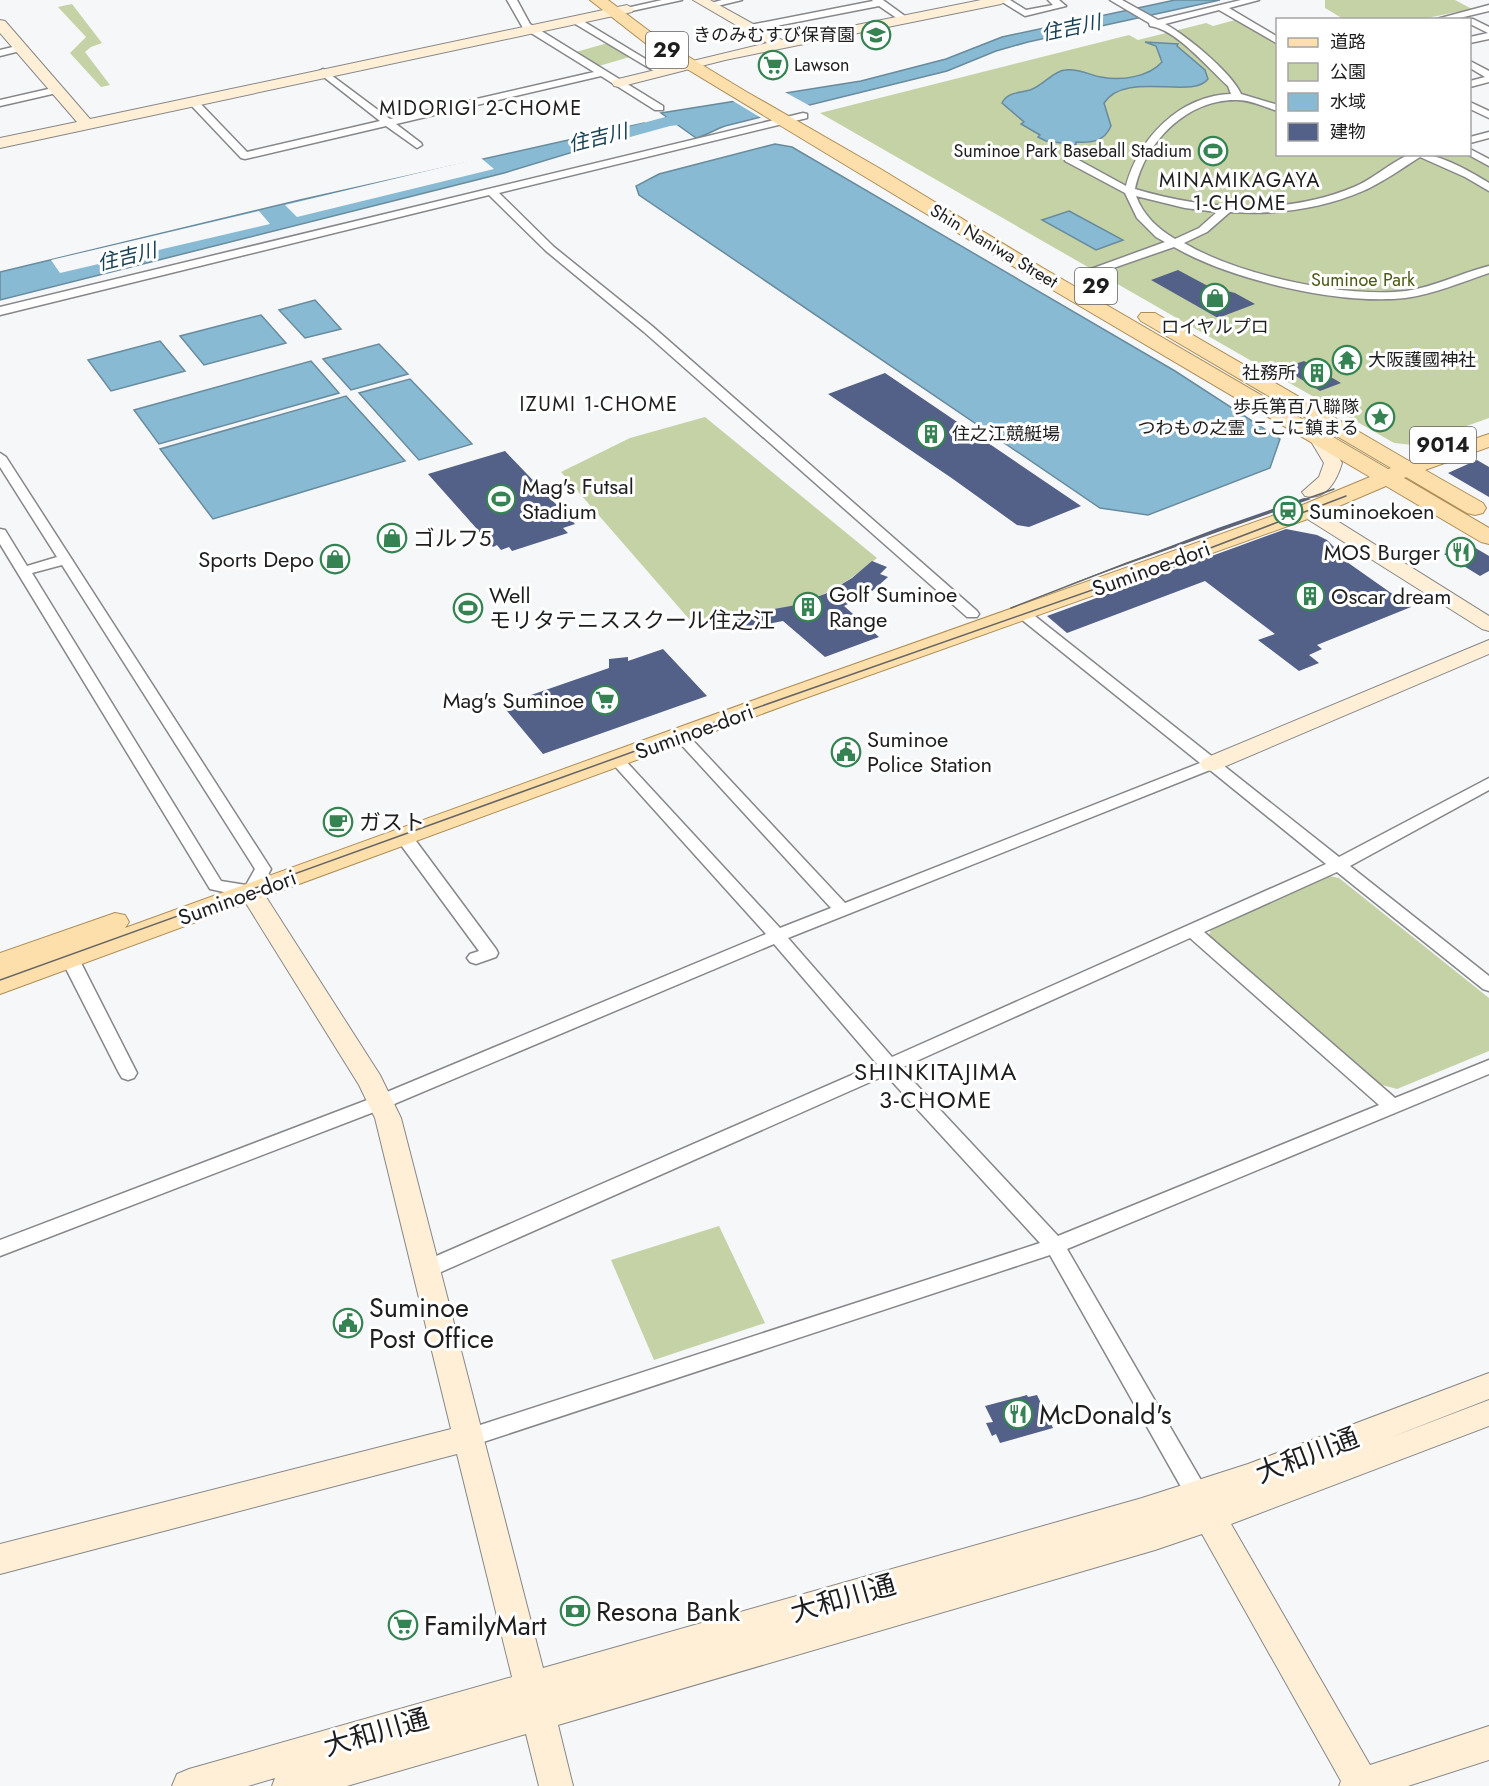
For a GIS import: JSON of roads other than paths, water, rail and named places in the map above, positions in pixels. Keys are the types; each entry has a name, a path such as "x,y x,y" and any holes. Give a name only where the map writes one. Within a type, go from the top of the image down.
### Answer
{"main road":[{"name":"Shin Naniwa Street","path":"598,0 618,7 759,90 790,116 1318,438 1489,516"},
{"name":"Shin Naniwa Street","path":"618,7 655,43 739,94 790,116 1391,470 1489,537"},
{"name":"9014","path":"1391,470 1489,429"},
{"name":"9014","path":"1391,470 1489,440"},
{"name":"Suminoe-dori","path":"0,984 1021,612 1391,470"},
{"name":"Suminoe-dori","path":"0,964 1053,583 1310,501"}],"street":[{"path":"512,0 526,26 659,108"},
{"path":"0,143 323,72 575,20 618,7 677,0"},
{"path":"705,3 737,0"},
{"path":"619,83 779,44 1002,0 1025,13 1061,6 1053,0"},
{"path":"1155,23 1254,0"},
{"path":"1466,0 1486,8"},
{"path":"705,3 735,20 753,22 878,1 904,19"},
{"path":"1118,2 1177,34 1232,85 1238,97"},
{"path":"1220,7 1276,40"},
{"path":"1466,18 1486,8"},
{"path":"575,20 662,72"},
{"path":"753,22 779,44"},
{"path":"1471,23 1489,33"},
{"path":"0,24 86,124"},
{"path":"1471,40 1489,33"},
{"path":"0,53 21,48"},
{"path":"1471,65 1489,77"},
{"path":"323,72 417,146"},
{"path":"192,101 245,156 602,73"},
{"path":"1471,84 1489,77"},
{"path":"0,103 57,90"},
{"path":"1276,107 1238,97 1202,104 1185,112 1159,132 1145,148 1135,170 1130,191 1142,218 1174,242 1235,270 1328,292 1404,294 1489,269"},
{"path":"1471,106 1489,115"},
{"path":"0,311 492,192 790,116"},
{"path":"1471,140 1489,135"},
{"path":"1471,153 1489,163"},
{"path":"1070,159 1130,191 1226,210 1303,205 1336,197 1376,180 1416,156"},
{"path":"1424,156 1469,176 1489,188"},
{"path":"492,192 550,249 665,343 972,614"},
{"path":"1092,272 1203,230 1226,210"},
{"path":"1318,438 1333,463 1328,479 1310,501 1489,625"},
{"path":"0,458 263,869 251,892"},
{"path":"0,533 216,885 251,892 371,1082 381,1102 388,1118 556,1786"},
{"path":"24,572 66,559"},
{"path":"1021,612 1489,985"},
{"path":"0,1248 381,1102 777,936 1210,764 1489,646"},
{"path":"681,736 842,910"},
{"path":"617,760 777,936 890,1066 1055,1246 1361,1785 1489,1743"},
{"path":"425,1270 890,1066 1338,865 1489,783"},
{"path":"405,837 490,953 476,958"},
{"path":"1191,930 1394,1107"},
{"path":"70,958 128,1073"},
{"path":"0,1559 468,1438 1055,1246 1489,1067"},
{"name":"大和川通","path":"1204,1506 1489,1386"},
{"name":"大和川通","path":"189,1786 534,1701 1204,1506 1489,1413"},
{"name":"大和川通","path":"289,1786 534,1701"}],"water":[{"path":"1175,0 1220,0 1028,42 996,51 947,71 725,126 696,138 661,113 861,81 946,59 1002,37"},
{"path":"1145,42 1178,44 1177,46 1205,70 1208,79 1200,85 1188,87 1142,86 1114,93 1104,103 1111,126 1108,131 1101,138 1076,142 1076,145 1046,141 1038,137 1040,135 1021,124 1024,122 1002,103 1010,95 1035,88 1056,73 1065,70 1117,78 1134,77 1150,71 1162,62 1156,46"},
{"path":"644,123 652,128 504,173 0,300 0,272 300,200"},
{"path":"775,144 792,147 1175,371 1280,439 1270,468 1148,515 1100,508 639,195 636,186 659,174"},
{"path":"1069,211 1123,240 1096,250 1042,220"},
{"path":"315,300 341,329 305,338 279,310"},
{"path":"261,315 286,343 204,365 180,336"},
{"path":"160,341 185,371 111,391 88,360"},
{"path":"379,344 408,374 351,390 323,359"},
{"path":"311,361 339,393 159,444 134,410"},
{"path":"410,379 472,444 419,460 359,393"},
{"path":"346,396 405,461 213,519 160,449"}],"waterway":[{"name":"住吉川","path":"612,137 669,121 707,117"}],"tram line":[{"path":"1011,608 1127,563 1334,489"},
{"path":"0,980 699,728 1192,555 1346,496"}],"place":[{"name":"きのみむすび保育園","path":"876,35"},
{"name":"Lawson","path":"773,65"},
{"name":"Suminoe Park Baseball Stadium","path":"1213,151"},
{"name":"ロイヤルプロ","path":"1215,298"},
{"name":"大阪護國神社","path":"1347,360"},
{"name":"社務所","path":"1317,373"},
{"name":"歩兵第百八聯隊 つわもの之霊 ここに鎮まる","path":"1380,417"},
{"name":"住之江競艇場","path":"931,434"},
{"name":"Mag's Futsal Stadium","path":"501,499"},
{"name":"Suminoekoen","path":"1288,511"},
{"name":"ゴルフ5","path":"392,538"},
{"name":"MOS Burger","path":"1461,552"},
{"name":"Sports Depo","path":"335,559"},
{"name":"Oscar dream","path":"1310,596"},
{"name":"Golf Suminoe Range","path":"808,607"},
{"name":"Well モリタテニススクール住之江","path":"468,608"},
{"name":"Mag's Suminoe","path":"605,700"},
{"name":"Suminoe Police Station","path":"846,752"},
{"name":"ガスト","path":"338,822"},
{"name":"Suminoe Post Office","path":"348,1323"},
{"name":"McDonald's","path":"1018,1414"},
{"name":"Resona Bank","path":"575,1611"},
{"name":"FamilyMart","path":"403,1625"}],"district":[{"name":"MIDORIGI 2-CHOME","path":"481,108"},
{"name":"MINAMIKAGAYA 1-CHOME","path":"1240,192"},
{"name":"IZUMI 1-CHOME","path":"599,404"},
{"name":"SHINKITAJIMA 3-CHOME","path":"936,1085"}],"park label":[{"name":"Suminoe Park","path":"1363,280"}]}
